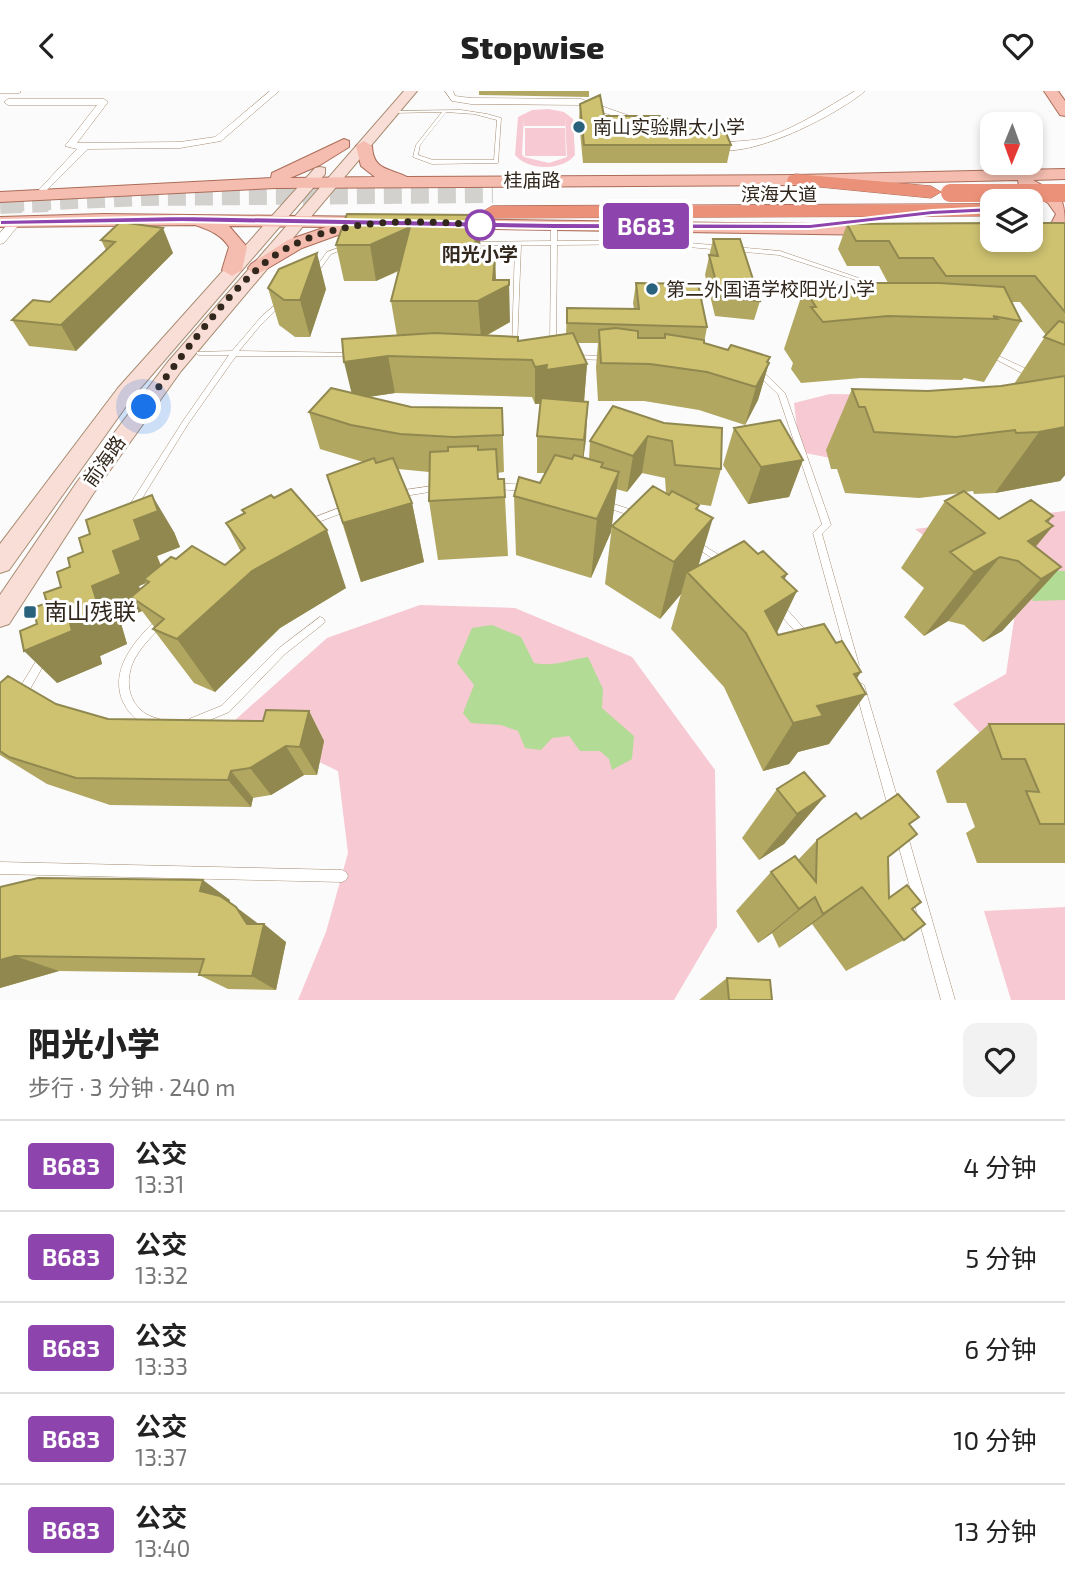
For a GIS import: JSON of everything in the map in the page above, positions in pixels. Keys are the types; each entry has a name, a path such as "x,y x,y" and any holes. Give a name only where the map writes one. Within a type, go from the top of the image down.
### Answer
{"highway":[{"path":"796,180 956,202"},
{"name":"滨海大道","path":"492,203 956,202 1065,193"},
{"path":"810,227 956,202"},
{"name":"滨海大道","path":"956,202 980,207"},
{"path":"1043,210 1065,210"}],"main road":[{"name":"前海路","path":"0,563 125,393 232,270 310,183 354,141 393,112 411,91"},
{"path":"1051,91 1065,111"},
{"name":"前海路","path":"0,616 129,426 174,367 333,182 354,141"},
{"path":"237,185 292,172 354,141 366,163 377,173 436,182"},
{"name":"桂庙路","path":"1043,174 1065,172"},
{"name":"桂庙路","path":"0,197 333,182 796,180 980,174"},
{"path":"994,175 1020,180 1054,199 1065,214 1064,220 1048,230"},
{"path":"398,198 411,190 436,182"},
{"path":"142,219 178,212 192,202 191,194 162,188"},
{"path":"182,219 216,226 233,238 238,247 232,270"},
{"name":"桂庙路","path":"8,222 300,220 415,223 554,235 810,227 898,230"},
{"path":"258,268 277,254 314,236 351,226 415,223"}],"street":[{"path":"4,105 104,101 70,146 180,145 218,139 275,91"},
{"path":"449,91 452,98 471,101 591,104 664,130"},
{"path":"701,144 746,147 768,142 861,91"},
{"path":"4,105 19,92"},
{"path":"40,194 85,146"},
{"path":"0,241 8,222"}],"lane":[{"path":"0,92 19,92"},
{"path":"393,112 444,113 487,114 499,119 496,162 432,162 415,156 418,145 444,113"},
{"path":"653,234 780,253 892,292"},
{"path":"464,244 519,244 554,235 553,357"},
{"path":"305,285 329,253 355,244"},
{"path":"514,357 519,244"},
{"path":"125,521 187,418 234,353 268,312 287,299"},
{"path":"975,345 1042,380"},
{"path":"199,353 360,355"},
{"path":"567,357 621,358"},
{"path":"745,365 772,382 781,393 827,525 817,533 858,692 948,1000"},
{"path":"481,486 542,490"},
{"path":"389,496 451,487"},
{"path":"593,500 651,520"},
{"path":"296,528 358,504"},
{"path":"689,539 734,569"},
{"path":"769,598 810,641"},
{"path":"170,612 130,656 123,676 124,696 134,712 152,722 175,726"},
{"path":"188,723 225,709 282,651 320,621"},
{"path":"14,707 49,647"},
{"path":"0,868 342,876"}],"shaded area":[{"path":"532,110 564,112 573,119 575,155 570,160 545,167 528,164 515,155 518,117","holes":["524,117 524,126 565,126 565,117 567,157 549,163 524,157 522,154"]},
{"path":"525,128 565,128 566,156 525,156"},
{"path":"830,394 943,396 861,464 800,452 794,403"},
{"path":"1065,511 1065,750 1004,759 953,704 1006,674 1016,607 915,529"},
{"path":"1043,570 1065,571 1065,600 1033,601 1031,593"},
{"path":"420,605 515,608 632,657 715,770 717,927 674,1000 298,1000 326,932 348,853 338,771 234,721 327,638"},
{"path":"492,625 521,637 534,663 554,664 588,657 603,689 602,708 634,736 632,759 612,770 609,759 600,751 580,751 569,736 552,738 541,750 525,748 518,731 501,725 471,723 463,713 474,685 457,663 472,628"},
{"path":"1065,907 1065,1000 1011,1000 984,911"}],"building":[{"path":"600,95 604,116 660,116 697,129 726,133 731,145 584,145 580,104"},
{"path":"347,214 478,215 474,257 495,257 493,280 509,280 509,285 478,301 391,301 410,227 370,245 336,245"},
{"path":"120,222 163,228 61,325 12,320 33,300 50,302 115,242 101,240"},
{"path":"980,223 980,252 1043,252 1043,223 1065,223 1065,312 1035,276 946,276 933,258 899,258 889,241 856,241 847,224"},
{"path":"713,239 740,239 760,301 720,297 709,255 718,256"},
{"path":"317,253 300,300 284,300 268,288 279,269"},
{"path":"636,283 698,284 707,327 567,323 567,308 639,309"},
{"path":"867,283 939,283 1004,287 1021,321 993,316 997,319 888,316 823,322 811,307 816,307 804,288"},
{"path":"1059,321 1065,323 1065,345 1044,337"},
{"path":"616,328 638,331 638,338 665,338 665,334 704,340 704,343 728,350 731,345 770,357 767,362 769,363 756,387 707,372 650,364 601,363 599,330"},
{"path":"435,333 518,337 518,341 573,333 587,364 546,370 547,365 535,367 532,360 388,356 344,362 342,339"},
{"path":"1065,376 1065,427 1039,432 1016,433 1015,430 956,437 874,432 865,407 859,407 852,389 928,391 1001,386"},
{"path":"331,388 411,407 502,408 503,435 453,437 400,434 351,425 309,412"},
{"path":"541,398 588,402 584,440 537,436"},
{"path":"613,406 664,423 722,428 721,469 675,465 672,441 648,436 633,456 590,441"},
{"path":"780,420 803,460 761,467 734,428"},
{"path":"478,446 478,450 496,449 498,479 504,479 505,497 429,501 430,452 448,451 448,447"},
{"path":"555,455 572,459 574,455 603,463 601,467 619,472 597,519 514,496 519,477 540,483"},
{"path":"374,458 376,463 393,458 412,503 343,523 327,475"},
{"path":"653,486 669,495 672,491 699,505 696,509 713,518 674,562 612,526"},
{"path":"291,489 327,530 252,571 177,639 153,629 164,619 131,597 149,582 144,579 171,557 176,559 192,546 225,565 245,548 226,523 245,513 242,510 271,495 274,498"},
{"path":"964,491 999,519 1031,500 1053,516 1046,521 1053,526 1028,541 1061,567 1041,579 1018,561 1000,557 974,572 950,552 985,533 945,501"},
{"path":"152,495 158,511 134,520 141,540 113,551 121,574 92,586 100,611 70,623 72,631 24,651 20,631 37,624 33,608 47,603 44,593 61,587 57,572 70,567 68,558 83,552 79,538 90,534 86,520"},
{"path":"744,541 758,554 763,551 787,574 782,577 797,591 765,611 778,635 824,624 836,643 842,641 861,672 854,674 866,694 817,706 823,716 793,723 746,633 687,572"},
{"path":"8,676 56,704 108,719 263,721 266,710 309,711 300,747 286,746 250,768 231,771 228,780 76,778 9,757 0,751 0,683"},
{"path":"989,724 1065,724 1065,824 1040,824 1026,791 1039,792 1025,759 1002,759"},
{"path":"804,772 825,796 797,814 777,789"},
{"path":"898,794 919,817 909,824 917,834 888,857 889,898 907,885 921,902 912,909 925,924 904,940 862,887 823,914 815,897 799,909 771,872 795,856 816,882 817,840 856,813 861,819"},
{"path":"38,878 203,880 200,891 220,896 236,907 247,924 264,924 252,976 199,975 204,959 15,956 0,960 0,887"},
{"path":"727,978 770,980 772,1000 729,1000"}],"tunnel":[{"path":"6,203 143,197 493,194"},
{"path":"0,203 48,201"}],"bus line":[{"name":"B683","path":"0,222 182,219 554,226 810,227 932,212 980,210"}],"place":[{"name":"南山实验鼎太小学","path":"579,127"},
{"name":"阳光小学","path":"480,225"},
{"name":"第二外国语学校阳光小学","path":"652,289"},
{"name":"南山残联","path":"30,612"}],"route":[{"path":"144,407 174,367 258,268 295,244 332,230 369,223 480,225"}]}
